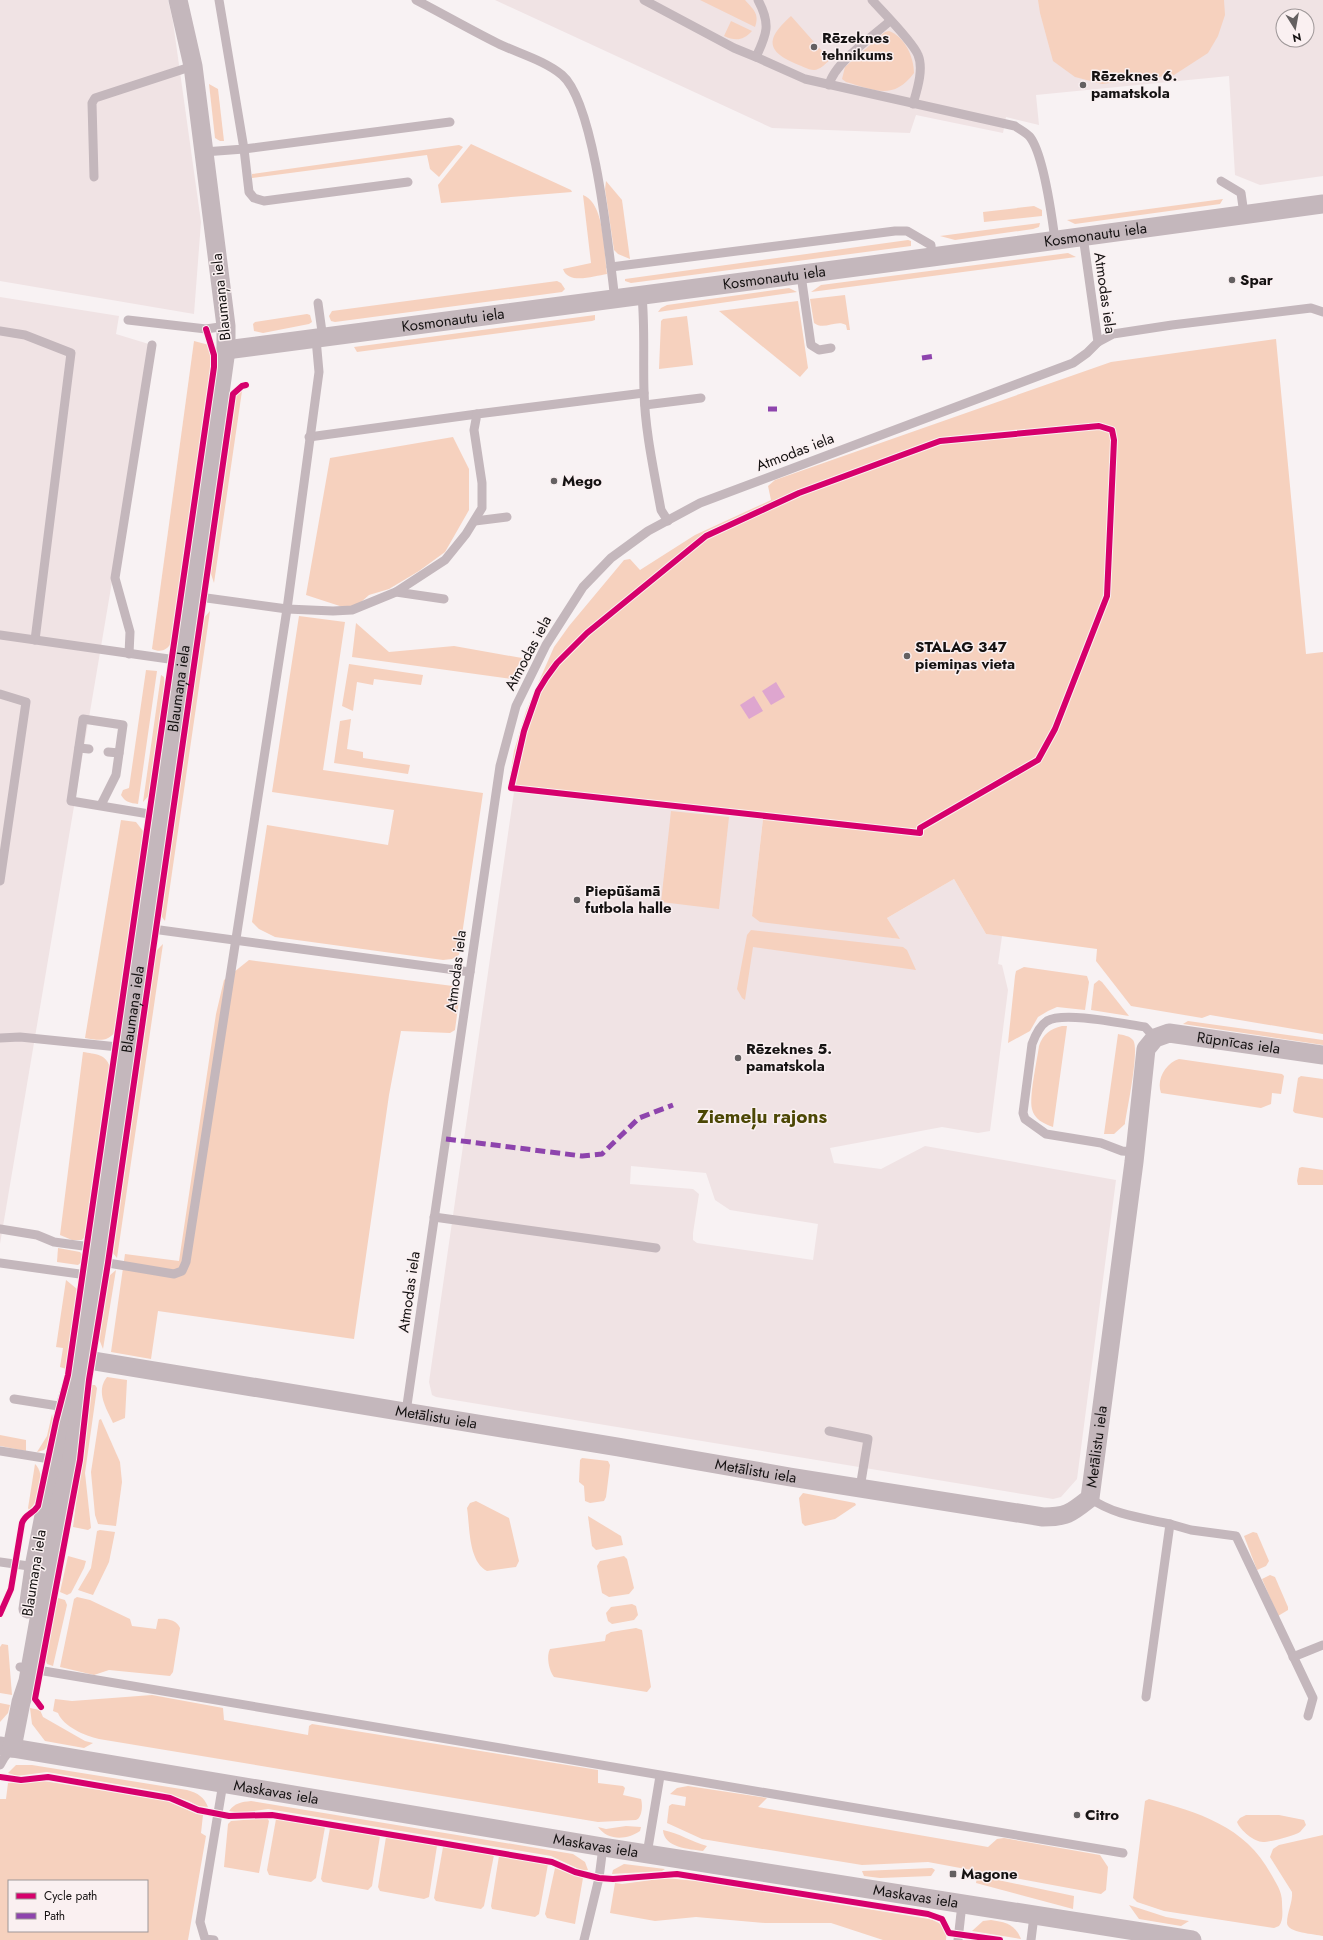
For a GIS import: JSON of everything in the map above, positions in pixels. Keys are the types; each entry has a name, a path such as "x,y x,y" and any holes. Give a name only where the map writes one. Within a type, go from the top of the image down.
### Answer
{"street":[{"name":"Blaumaņa iela","path":"63,1461 80,1408 81,1384 79,1378 128,1048 226,350 226,326 204,152 192,66 178,0"},
{"name":"Kosmonautu iela","path":"226,350 932,258 1323,204"},
{"name":"Rūpnīcas iela","path":"1155,1038 1169,1033 1323,1056"},
{"name":"Metālistu iela","path":"82,1359 860,1488 1043,1517 1060,1517 1073,1512 1090,1498 1134,1157 1146,1049 1155,1038"},
{"name":"Blaumaņa iela","path":"6,1747 28,1681 25,1668 41,1568 60,1502 65,1406 72,1384 79,1378"},
{"name":"Maskavas iela","path":"6,1747 603,1847 1192,1940"}],"lane":[{"path":"219,0 244,149 249,192 254,198 264,201 408,182"},
{"path":"416,0 496,43 549,66 562,75 572,87 579,101 601,192 615,300"},
{"path":"644,0 734,48 806,79 1015,126 1030,136 1036,148 1055,240"},
{"path":"756,57 766,36 767,27 766,19 758,0"},
{"path":"872,0 918,55 919,72 913,104"},
{"path":"829,85 830,77 839,66 890,21"},
{"path":"94,177 92,102 95,98 192,66"},
{"path":"204,152 244,149 450,122"},
{"path":"1221,181 1241,193 1244,214"},
{"path":"611,267 895,231 907,231 931,245 932,258"},
{"name":"Atmodas iela","path":"406,1412 504,748 516,706 546,645 583,587 611,558 648,531 708,500 1073,363 1087,353 1098,342 1083,236"},
{"path":"801,275 811,345 819,350 831,348"},
{"path":"642,296 644,317 644,392 661,510 668,521"},
{"path":"0,1263 96,1262 174,1274 182,1271 186,1262 287,610 309,437 319,372 318,303"},
{"path":"1098,342 1113,334 1172,325 1311,308 1323,312"},
{"path":"128,320 206,329 226,326"},
{"path":"0,331 25,335 71,353 35,640"},
{"path":"129,654 130,632 115,578 152,345"},
{"path":"309,437 644,392"},
{"path":"646,405 701,398"},
{"path":"192,596 287,610 352,610 396,592 445,560 466,534 482,508 482,483 474,430 477,414"},
{"path":"475,521 507,517"},
{"path":"396,592 444,598"},
{"path":"0,635 183,661"},
{"path":"0,694 26,702 0,880"},
{"path":"101,805 116,776 123,725 83,719 71,801 161,816"},
{"path":"79,748 89,749"},
{"path":"108,752 119,753"},
{"path":"145,928 470,972"},
{"path":"1134,1157 1101,1144 1046,1134 1025,1118 1023,1113 1032,1044 1035,1036 1046,1022 1064,1017 1145,1026 1155,1038"},
{"path":"0,1038 20,1037 128,1048"},
{"path":"434,1217 656,1248"},
{"path":"0,1229 37,1235 96,1262"},
{"path":"14,1399 65,1406"},
{"path":"829,1431 868,1439 860,1488"},
{"path":"0,1451 63,1461"},
{"path":"1090,1498 1099,1505 1113,1511 1191,1530 1236,1536 1313,1698 1308,1716"},
{"path":"1146,1697 1170,1524"},
{"path":"0,1562 41,1568"},
{"path":"1293,1657 1323,1645"},
{"path":"25,1668 1123,1853"},
{"path":"0,1765 6,1747"},
{"path":"647,1854 660,1776"},
{"path":"214,1940 206,1939 200,1922 223,1783"},
{"path":"584,1940 599,1878 603,1847"},
{"path":"958,1940 962,1904"},
{"path":"1031,1940 1034,1916"}],"shaded area":[{"path":"0,0 168,0 173,22 201,222 194,314 0,281"},
{"name":"Rēzeknes tehnikums","path":"495,0 1323,0 1323,176 1260,185 1235,175 1229,76 1036,95 1039,125 1006,117 1003,133 916,115 910,133 772,128"},
{"path":"700,0 745,0 755,12 757,19 755,27"},
{"path":"1038,0 1224,0 1225,15 1218,36 1208,53 1174,75 1102,84 1075,77 1053,61"},
{"path":"791,16 830,60 818,69 812,70 794,63 784,58 773,47 774,36 778,29"},
{"path":"731,21 752,31 745,37 739,39 732,39 724,36"},
{"path":"889,31 900,38 908,48 910,54 914,67 914,73 906,82 899,87 883,91 866,88 846,82 842,79 845,67 885,32"},
{"path":"209,84 218,89 224,141 220,141 215,138"},
{"path":"471,144 571,190 572,192 441,203 438,185"},
{"path":"459,145 463,147 439,177 430,169 427,155 252,178 252,174"},
{"path":"606,181 622,200 630,259 618,254 614,250 605,189"},
{"path":"583,195 590,200 596,208 604,242 607,274 589,278 576,278 570,277 563,269 591,263"},
{"path":"1223,199 1220,204 1075,224 1067,220"},
{"path":"1034,206 1042,210 1042,216 984,222 983,212"},
{"path":"1040,223 1039,227 1033,229 955,240 940,236"},
{"path":"908,240 911,241 911,246 631,283 625,281 625,279"},
{"path":"1068,253 1076,257 811,292 821,285"},
{"path":"557,281 561,283 565,289 562,292 335,322 331,321 329,316 332,311"},
{"path":"789,288 797,292 658,312 661,308 667,305"},
{"path":"845,295 850,330 847,330 846,325 838,323 822,326 814,323 810,299"},
{"path":"0,297 119,316 116,334 152,345 0,1244"},
{"path":"798,301 808,368 800,377 719,311"},
{"path":"307,314 310,315 312,322 309,324 263,333 254,331 253,324 255,322"},
{"path":"595,315 595,320 592,321 357,352 354,347"},
{"path":"687,316 693,365 659,369 661,321 663,319"},
{"path":"1276,339 1306,654 1323,652 1323,1034 1210,1015 1202,1018 1131,1006 1096,961 1097,949 986,934 954,879 887,918 900,939 760,922 752,916 763,819 508,789 514,751 526,711 554,647 569,626 624,560 630,559 640,570 695,535 771,500 768,486 775,480 1111,362"},
{"path":"194,341 209,345 212,360 172,642 166,649 158,651 152,649"},
{"path":"242,389 214,583 210,571 235,395"},
{"path":"453,437 469,469 469,510 445,552 419,571 389,589 369,595 352,610 306,595 330,458"},
{"path":"210,611 165,921 162,917 162,905 203,619"},
{"path":"299,616 345,622 323,770 483,793 459,955 452,959 443,960 275,937 259,929 252,922 267,825 388,845 394,810 272,792"},
{"path":"356,623 389,652 454,646 522,658 511,679 352,657"},
{"path":"349,664 423,675 421,685 374,679 373,685 357,682 353,711 342,706"},
{"path":"146,670 157,671 138,804 128,802 121,795 123,790 129,788"},
{"path":"161,675 164,677 165,688 151,793 143,802"},
{"path":"776,682 785,697 771,705 762,691"},
{"path":"754,696 763,711 749,719 740,705"},
{"path":"351,719 347,749 363,752 363,758 410,765 408,774 334,763 340,721"},
{"path":"514,792 763,819 752,916 899,939 887,918 954,879 986,934 1002,936 998,964 1002,965 1008,990 990,1131 978,1133 942,1127 830,1148 834,1163 881,1169 925,1146 1116,1180 1077,1479 1061,1497 1053,1499 436,1397 432,1395 429,1382","holes":["631,1166 706,1173 715,1200 730,1210 818,1224 813,1260 697,1243 693,1240 693,1233 699,1194 693,1189 630,1184"]},
{"path":"671,811 729,817 719,909 661,902"},
{"path":"121,820 136,822 143,831 144,835 116,1031 113,1035 102,1040 85,1038"},
{"path":"751,930 903,947 907,950 916,970 753,947 745,1000 742,998 737,989 747,935"},
{"path":"163,944 117,1258 112,1252 156,951"},
{"path":"249,960 453,986 459,1000 455,1030 450,1033 401,1031 389,1095 354,1339 158,1311 151,1359 111,1352 125,1254 179,1261 216,1014 224,980"},
{"path":"1024,967 1087,976 1089,982 1085,1010 1057,1007 1038,1017 1030,1031 1008,1043 1016,971"},
{"path":"1099,980 1129,1016 1091,1010 1094,984"},
{"path":"1188,1021 1323,1040 1323,1045 1183,1024"},
{"path":"1062,1026 1067,1026 1053,1127 1043,1123 1035,1116 1031,1103 1039,1046 1043,1038 1048,1033"},
{"path":"1118,1034 1133,1040 1135,1046 1134,1067 1125,1124 1114,1134 1104,1134"},
{"path":"83,1052 96,1054 103,1057 110,1068 87,1234 82,1240 72,1240 60,1235"},
{"path":"1179,1059 1282,1074 1284,1076 1281,1094 1272,1093 1271,1104 1261,1108 1161,1093 1160,1082 1163,1072 1170,1064"},
{"path":"1301,1076 1323,1079 1323,1118 1295,1113 1293,1111 1298,1078"},
{"path":"1302,1167 1323,1170 1323,1185 1298,1185 1297,1181 1299,1168"},
{"path":"58,1248 80,1252 84,1257 83,1261 78,1265 57,1262"},
{"path":"116,1270 103,1349 99,1339 109,1276"},
{"path":"66,1280 77,1289 79,1296 66,1369 60,1367 63,1348 56,1347"},
{"path":"107,1377 127,1380 125,1418 113,1423 105,1406 102,1394 102,1389"},
{"path":"91,1385 95,1385 97,1388 85,1473 91,1528 88,1530 73,1527"},
{"path":"52,1414 53,1419 47,1447 44,1450 37,1452 47,1436"},
{"path":"101,1419 120,1462 122,1482 116,1526 98,1524 95,1515 91,1472 99,1420"},
{"path":"0,1435 26,1440 26,1451 0,1446"},
{"path":"582,1458 608,1461 610,1465 606,1497 604,1501 590,1503 585,1501 584,1486 579,1482 580,1460"},
{"path":"35,1464 38,1468 41,1481 39,1494 33,1506 29,1510 28,1508"},
{"path":"803,1493 855,1503 856,1505 835,1519 805,1526 802,1523 799,1498"},
{"path":"476,1501 509,1518 519,1561 516,1567 487,1571 476,1560 471,1543 467,1508 470,1503"},
{"path":"588,1516 621,1536 623,1545 596,1550 592,1546"},
{"path":"97,1531 115,1532 109,1562 93,1595 78,1590 91,1568"},
{"path":"1253,1532 1257,1533 1269,1561 1266,1566 1257,1570 1244,1536"},
{"path":"68,1556 86,1561 71,1593 67,1595 60,1592"},
{"path":"624,1556 627,1559 634,1588 629,1594 609,1597 602,1593 597,1566 600,1561"},
{"path":"1270,1575 1275,1577 1288,1607 1288,1610 1278,1616 1262,1579"},
{"path":"77,1597 90,1600 130,1619 132,1626 156,1629 158,1619 168,1619 179,1625 180,1628 173,1672 170,1676 109,1670 94,1675 60,1667 74,1599"},
{"path":"58,1598 65,1600 67,1605 53,1666 47,1664 44,1655"},
{"path":"632,1604 636,1606 638,1615 634,1620 612,1624 608,1621 606,1613 611,1607"},
{"path":"636,1628 642,1630 651,1687 647,1692 554,1677 552,1674 548,1659 550,1649 605,1641 606,1635 611,1632"},
{"path":"2,1644 8,1645 12,1695 0,1693 0,1647"},
{"path":"152,1695 223,1708 224,1720 308,1735 309,1726 312,1724 598,1770 598,1783 623,1786 625,1788 623,1795 641,1799 642,1811 640,1817 636,1820 598,1822 99,1739 87,1736 75,1730 61,1718 58,1713 53,1711 55,1699 72,1701"},
{"path":"0,1703 10,1705 8,1713 0,1722"},
{"path":"30,1708 40,1710 43,1717 85,1741 93,1743 84,1748 45,1741 32,1724"},
{"path":"16,1765 32,1765 187,1790 200,1796 208,1807 198,1806 189,1801 162,1792 47,1772 17,1776 8,1773"},
{"path":"44,1781 167,1801 197,1814 203,1815 201,1833 206,1836 188,1940 0,1940 0,1799 6,1799 8,1783"},
{"path":"688,1786 767,1798 758,1807 988,1847 997,1839 1004,1838 1100,1855 1108,1867 1106,1890 1101,1894 928,1862 862,1865 702,1839 667,1823 669,1806 672,1804 685,1806 686,1797 670,1794 677,1788"},
{"path":"1149,1799 1185,1809 1219,1823 1248,1844 1271,1874 1280,1891 1282,1898 1281,1924 1274,1928 1164,1911 1137,1902 1133,1898 1145,1801"},
{"path":"251,1801 573,1854 585,1862 588,1870 581,1870 551,1856 268,1809 240,1813 229,1811 238,1803"},
{"path":"1246,1815 1279,1815 1304,1820 1306,1825 1300,1832 1293,1835 1263,1842 1248,1835 1237,1822 1240,1818"},
{"path":"267,1818 269,1821 259,1873 224,1867 228,1824 231,1821"},
{"path":"276,1819 325,1827 316,1878 311,1882 269,1875 267,1870"},
{"path":"626,1826 641,1827 640,1831 635,1834 618,1838 607,1835 598,1827 606,1829"},
{"path":"330,1828 380,1836 372,1886 368,1890 323,1882 321,1879"},
{"path":"663,1830 675,1833 707,1846 703,1851 672,1844 664,1836"},
{"path":"1323,1835 1323,1936 1296,1931 1288,1926 1287,1919 1292,1900 1292,1892 1270,1857 1273,1849 1279,1845"},
{"path":"386,1837 437,1846 429,1897 424,1899 380,1891 378,1887"},
{"path":"443,1847 494,1855 484,1906 481,1909 436,1901 434,1898"},
{"path":"499,1856 548,1864 539,1914 535,1917 492,1909 491,1906"},
{"path":"624,1864 665,1869 662,1871 612,1874 613,1870"},
{"path":"555,1868 583,1878 575,1924 547,1918 545,1914"},
{"path":"932,1868 935,1870 931,1876 880,1878 864,1876 862,1871"},
{"path":"979,1876 1074,1896 1073,1909 976,1883 977,1877"},
{"path":"666,1878 696,1881 929,1919 937,1922 944,1928 946,1932 946,1940 883,1940 831,1923 765,1923 696,1917 655,1921 610,1913 615,1883 622,1884"},
{"path":"1129,1905 1166,1917 1189,1921 1181,1926 1139,1919"},
{"path":"991,1920 1013,1927 1021,1939 972,1931 983,1921"}],"marked path":[{"path":"922,358 936,356"},
{"path":"768,409 777,409"},
{"path":"446,1139 582,1156 602,1154 639,1118 673,1105"}],"cycle path":[{"path":"0,1614 11,1589 23,1520 38,1506 56,1421 68,1375 214,367 214,355 206,329"},
{"path":"41,1707 35,1699 80,1460 89,1380 108,1263 233,394 242,386 246,385"},
{"path":"1099,426 1112,430 1114,440 1107,596 1055,729 1038,760 920,828 920,833 511,788 524,731 538,691 557,663 587,633 706,536 799,493 940,441 1099,426"},
{"path":"0,1777 21,1780 48,1777 170,1798 198,1810 229,1816 272,1815 441,1843 552,1862 575,1872 599,1878 613,1879 677,1874 928,1914 942,1919 949,1933 1000,1940"}],"place":[{"name":"Rēzeknes tehnikums","path":"814,47"},
{"name":"Rēzeknes 6. pamatskola","path":"1083,85"},
{"name":"Spar","path":"1232,280"},
{"name":"Mego","path":"554,481"},
{"name":"STALAG 347 piemiņas vieta","path":"907,656"},
{"name":"Piepūšamā futbola halle","path":"577,900"},
{"name":"Rēzeknes 5. pamatskola","path":"738,1058"},
{"name":"Citro","path":"1077,1815"},
{"name":"Magone","path":"953,1874"}],"district":[{"name":"Ziemeļu rajons","path":"762,1116"}]}
